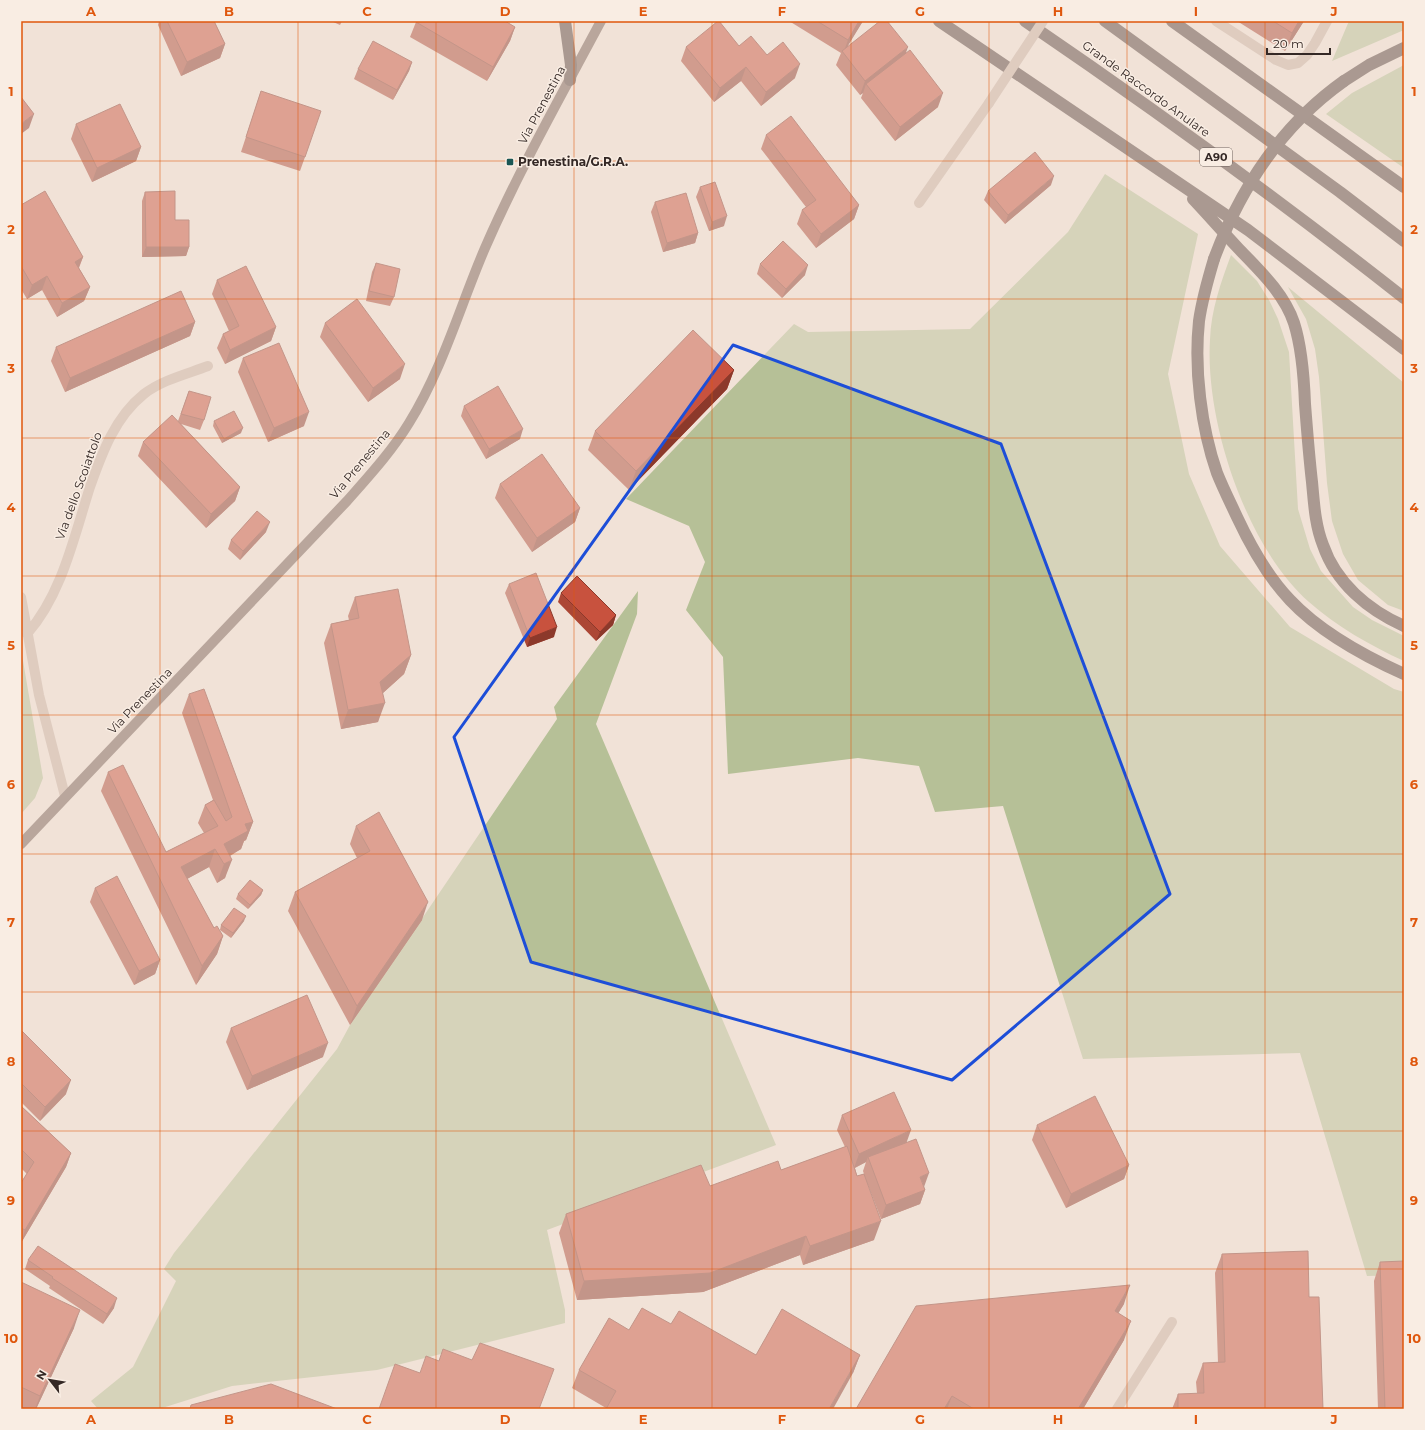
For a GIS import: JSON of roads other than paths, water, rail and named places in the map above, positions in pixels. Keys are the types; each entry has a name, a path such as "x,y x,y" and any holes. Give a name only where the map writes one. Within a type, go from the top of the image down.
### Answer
{"highway":[{"path":"565,21 571,65 570,80"},
{"path":"939,21 1025,78 1278,252 1404,349"},
{"name":"Grande Raccordo Anulare","path":"1025,21 1111,80 1324,235 1404,298"},
{"path":"1105,21 1340,192 1404,241"},
{"path":"1172,21 1404,187"},
{"path":"1404,48 1369,65 1344,81 1317,102 1286,134 1270,154 1242,197 1214,259 1200,320 1198,343 1199,384 1204,419 1212,455 1217,472 1231,505 1245,534 1261,561 1290,600 1307,616 1328,632 1377,661 1404,674"},
{"path":"1178,183 1266,279 1280,296 1290,314 1297,334 1303,367 1312,490 1322,544 1334,570 1349,588 1376,611 1404,626"}],"main road":[{"name":"Via Prenestina","path":"21,844 347,501 402,434 438,368 485,248 508,200 536,143 601,21"}],"street":[{"path":"919,203 989,103 1043,21"},
{"path":"1216,21 1276,60 1288,65 1298,63 1307,55 1316,43 1327,21"},
{"name":"Via dello Scoiattolo","path":"27,634 37,623 58,585 98,465 116,427 136,401 154,387 208,366"},
{"path":"21,597 42,707 65,796"},
{"path":"1117,1409 1172,1322"}],"place":[{"name":"Prenestina/G.R.A.","path":"510,162"}]}
